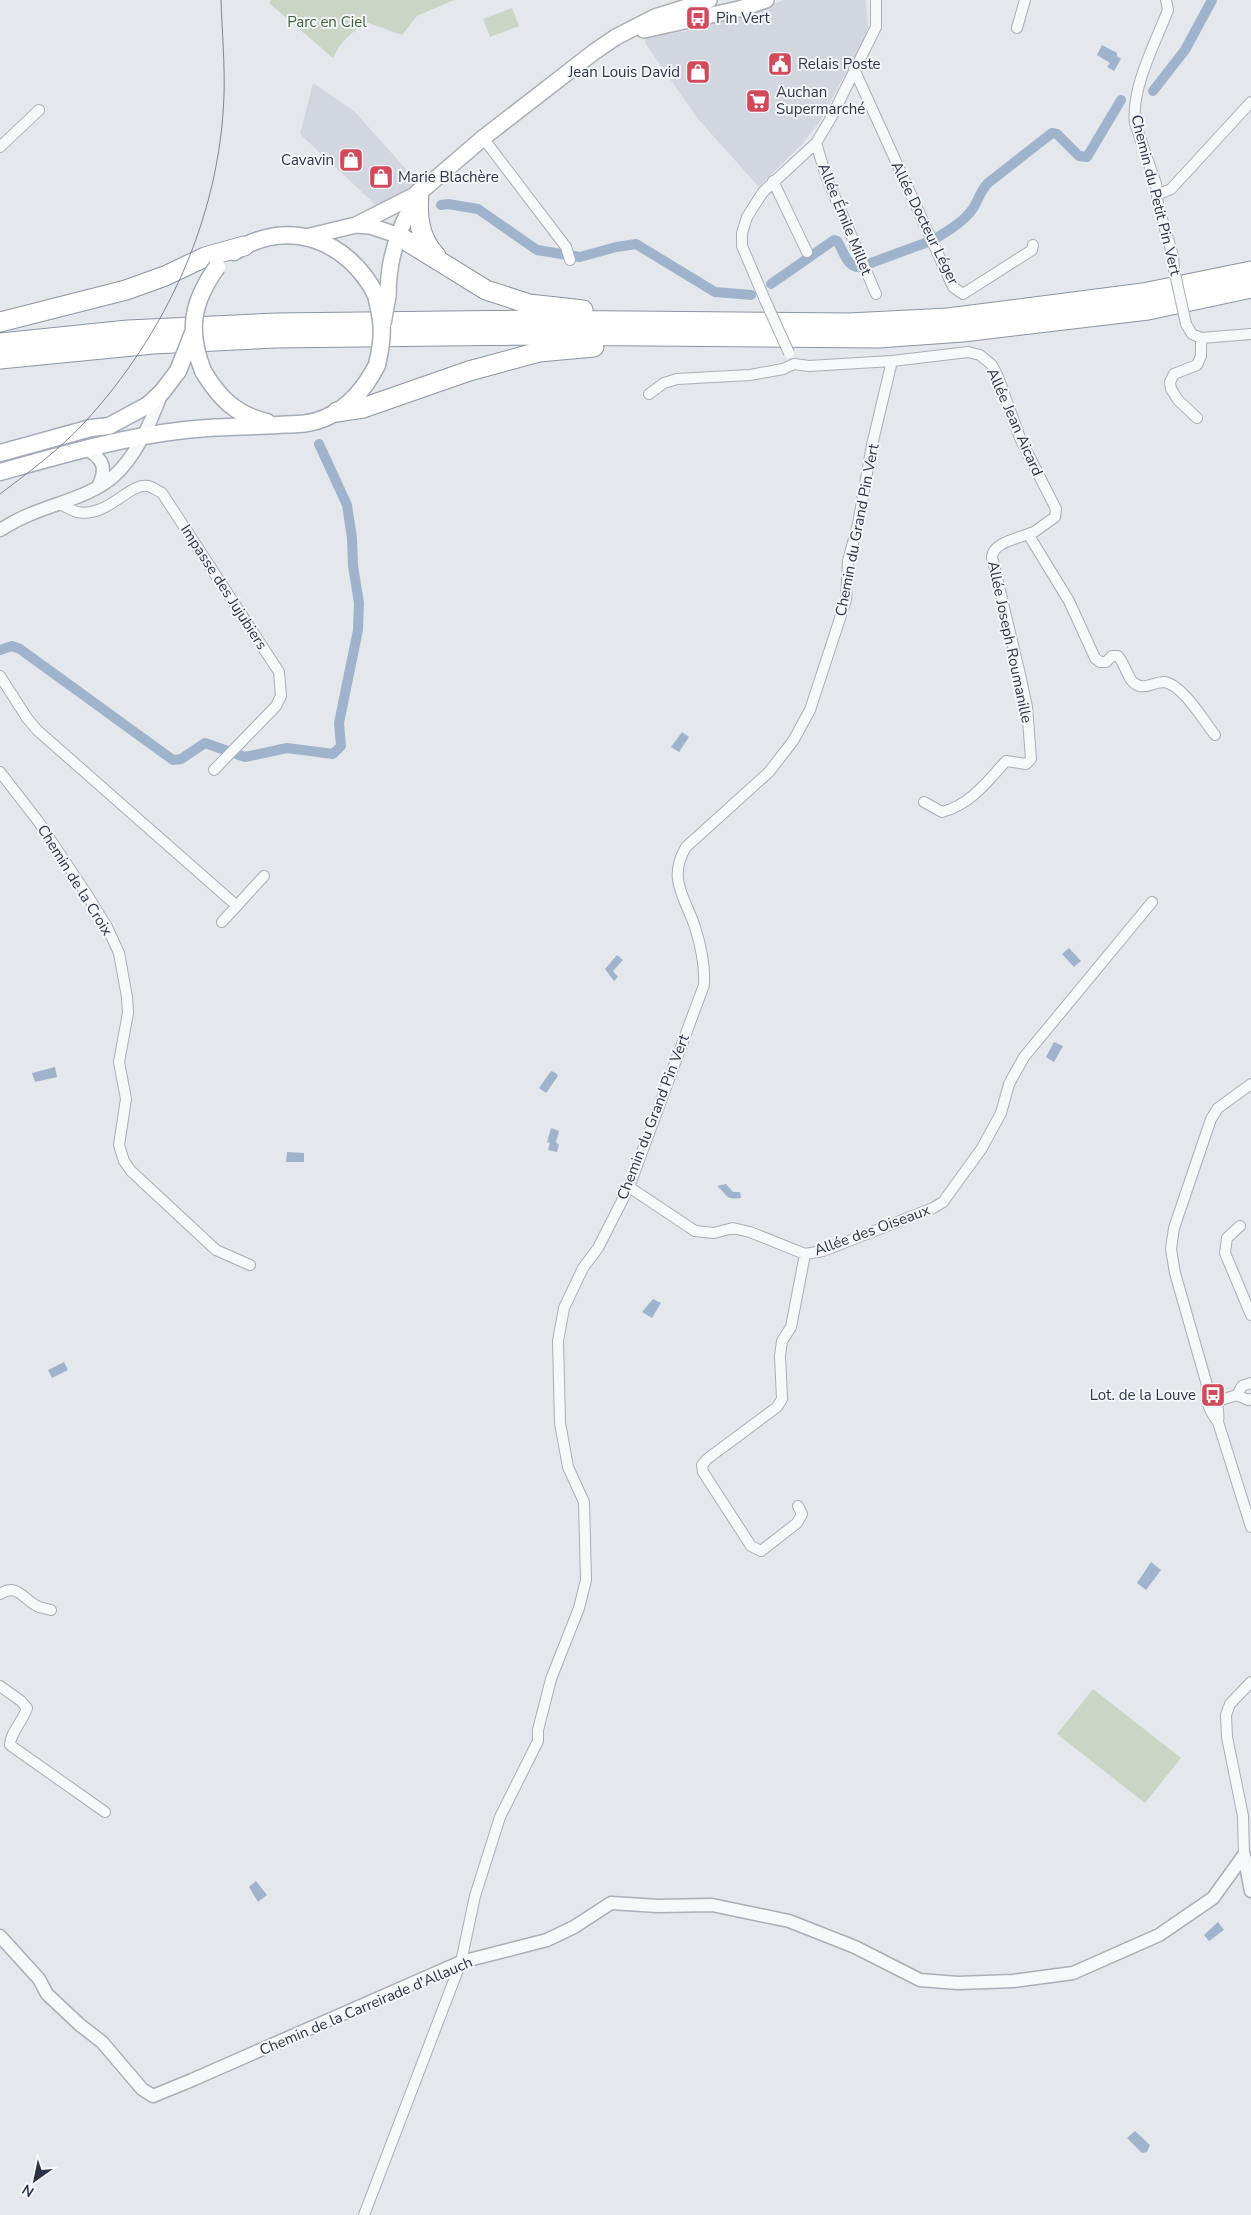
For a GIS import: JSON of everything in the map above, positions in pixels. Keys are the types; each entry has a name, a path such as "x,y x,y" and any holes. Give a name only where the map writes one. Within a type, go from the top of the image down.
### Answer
{"highway":[{"path":"419,193 418,207 422,235 429,248 448,267"},
{"path":"396,235 486,290 529,304 581,310 666,312 796,322"},
{"path":"0,322 126,290 211,262 244,246"},
{"path":"0,358 123,338 162,328 277,323 505,320 849,323 948,318 1143,293 1251,271"},
{"path":"0,343 123,338 153,344 315,338 534,335 878,338 963,332 1148,310 1251,288"},
{"path":"337,412 363,408 469,371 540,352 736,338"}],"main road":[{"path":"306,237 356,225 419,193 483,138 616,37 655,17 709,0"},
{"path":"616,37 739,9 766,0"},
{"path":"8,467 142,436 187,430 309,423 337,412 362,390 377,365 382,343 382,296 396,235 419,193"},
{"path":"356,225 370,226 396,235"},
{"path":"244,246 264,238 285,235 306,237 330,245 351,259 382,296"},
{"path":"0,452 90,428 109,426 148,405 162,392 178,371 193,334 198,300 211,262"},
{"path":"193,334 196,353 203,371 216,392 234,408 255,420 279,425"}],"street":[{"path":"649,394 664,383 677,379 750,375 783,369 794,364 742,246 742,233 752,206 773,181 816,143 831,118 876,27 876,0"},
{"path":"1017,28 1025,0"},
{"name":"Chemin du Petit Pin Vert","path":"1166,0 1168,10 1137,86 1134,112 1135,123 1156,184 1157,195 1173,256 1186,324 1192,334 1202,338"},
{"name":"Allée Docteur Léger","path":"854,69 953,287 962,294 1032,250 1033,245"},
{"path":"1157,195 1172,189 1251,102"},
{"path":"0,147 39,110"},
{"path":"483,138 570,256"},
{"name":"Allée Émile Millet","path":"816,143 826,176 876,294"},
{"path":"773,181 807,252"},
{"path":"1197,418 1178,400 1171,389 1170,382 1174,374 1197,364 1201,356 1202,338 1251,334"},
{"name":"Allée Jean Aicard","path":"794,364 809,366 892,361 968,352 980,355 992,365 1005,392 1020,438 1056,513 1052,520 1028,534"},
{"name":"Chemin du Grand Pin Vert","path":"364,2215 461,1962 475,1896 500,1817 538,1741 538,1730 551,1679 579,1608 586,1580 584,1502 568,1467 560,1424 558,1341 564,1308 582,1268 598,1248 629,1187 704,985 705,970 696,928 677,883 678,860 686,847 769,772 794,741 810,710 846,600 848,561 858,524 872,445 892,361"},
{"path":"0,530 30,514 60,504 98,487 114,476 128,460 142,436 162,392"},
{"path":"78,450 94,453 103,465 103,475 98,487"},
{"name":"Impasse des Jujubiers","path":"60,504 77,512 98,511 114,504 139,487 148,486 162,493 279,672 281,696 276,706 214,770"},
{"path":"1028,534 1069,602 1095,658 1100,662 1106,662 1112,656 1118,656 1127,669 1132,682 1139,686 1164,682 1179,689 1215,735"},
{"name":"Allée Joseph Roumanille","path":"924,802 942,812 954,809 977,792 1006,761 1026,764 1031,759 1027,707 992,557 992,552 997,547 1028,534"},
{"path":"0,676 37,730 237,906"},
{"name":"Chemin de la Croix","path":"0,772 38,821 86,893 107,927 119,954 128,1013 119,1062 126,1099 119,1145 124,1161 131,1171 216,1250 250,1265"},
{"path":"222,922 264,876"},
{"name":"Allée des Oiseaux","path":"629,1187 695,1231 714,1233 733,1228 750,1232 805,1254 823,1251 933,1208 943,1202 982,1148 1001,1113 1009,1084 1024,1057 1152,902"},
{"path":"1251,1084 1218,1108 1211,1120 1174,1228 1171,1249 1175,1273 1212,1403 1211,1413 1218,1422 1251,1527"},
{"path":"1240,1226 1227,1238 1224,1253 1251,1315"},
{"path":"798,1506 802,1514 797,1523 761,1551 755,1550 703,1472 702,1465 707,1459 778,1406 782,1399 780,1356 782,1341 790,1327 805,1254"},
{"path":"1237,1395 1242,1386 1251,1383"},
{"path":"1212,1403 1237,1395 1248,1400 1251,1398"},
{"path":"0,1594 7,1590 14,1590 38,1607 51,1610"},
{"path":"1251,1682 1230,1704 1226,1715 1227,1737 1243,1816 1244,1855 1251,1891"},
{"path":"0,1686 21,1701 27,1708 25,1716 10,1740 10,1745 106,1812"},
{"name":"Chemin de la Carreirade d'Allauch","path":"0,1936 39,1979 47,1994 80,2025 102,2042 142,2089 153,2096 461,1962 547,1940 574,1927 611,1903 658,1906 712,1905 789,1920 855,1948 920,1980 958,1984 1013,1981 1073,1973 1159,1935 1213,1898 1244,1855"}],"shaded area":[{"path":"784,0 866,0 868,27 864,39 820,121 804,142 759,187 698,119 645,43 646,37 687,31 716,21 733,19"},
{"path":"313,83 354,111 405,168 413,186 399,198 380,209 300,134"}],"green space":[{"name":"Parc en Ciel","path":"271,0 454,0 417,16 402,35 366,22 347,38 333,58 269,3"},
{"path":"512,8 519,26 490,37 483,19"},
{"path":"1093,1689 1181,1758 1145,1803 1057,1734"}],"water":[{"path":"1102,45 1117,53 1117,56 1121,59 1114,71 1107,67 1110,63 1097,55"},
{"path":"682,732 689,737 679,752 671,747"},
{"path":"1069,948 1081,961 1074,967 1062,954"},
{"path":"617,955 623,960 613,971 618,977 614,981 605,969"},
{"path":"1054,1042 1063,1046 1054,1062 1046,1057"},
{"path":"55,1067 57,1077 35,1082 32,1073"},
{"path":"551,1071 558,1076 546,1093 539,1088"},
{"path":"551,1128 559,1131 556,1142 559,1145 557,1152 548,1150 550,1143 547,1142"},
{"path":"287,1152 304,1153 304,1162 286,1162"},
{"path":"726,1184 733,1192 740,1192 741,1198 727,1196 717,1186"},
{"path":"653,1299 661,1303 652,1318 642,1312"},
{"path":"64,1362 68,1370 52,1378 48,1370"},
{"path":"1151,1562 1161,1570 1146,1590 1137,1583"},
{"path":"256,1881 267,1895 258,1902 249,1887"},
{"path":"1218,1922 1224,1930 1209,1941 1204,1935"},
{"path":"1135,2131 1150,2145 1147,2152 1142,2153 1127,2138"}],"waterway":[{"path":"1153,91 1185,50 1212,0"},
{"path":"933,240 965,217 974,207 988,183 1052,133 1057,134 1079,156 1087,157 1121,100"},
{"path":"441,205 448,204 478,209 537,250 580,257 616,247 636,244 715,292 751,295"},
{"path":"771,284 834,240 837,241 849,262 856,267 861,267"},
{"path":"868,264 928,242"},
{"path":"0,650 12,646 20,649 173,760 181,759 205,743 245,757 287,748 333,754 341,746 339,723 358,630 359,603 347,505 319,444"}],"tram line":[{"path":"0,494 64,442 84,423 113,388 140,351 163,312 183,271 200,229 212,185 220,140 224,95 221,0"}],"place":[{"name":"Pin Vert","path":"698,18"},
{"name":"Relais Poste","path":"780,64"},
{"name":"Jean Louis David","path":"698,72"},
{"name":"Auchan Supermarché","path":"758,101"},
{"name":"Cavavin","path":"351,160"},
{"name":"Marie Blachère","path":"381,177"},
{"name":"Lot. de la Louve","path":"1213,1395"}]}
